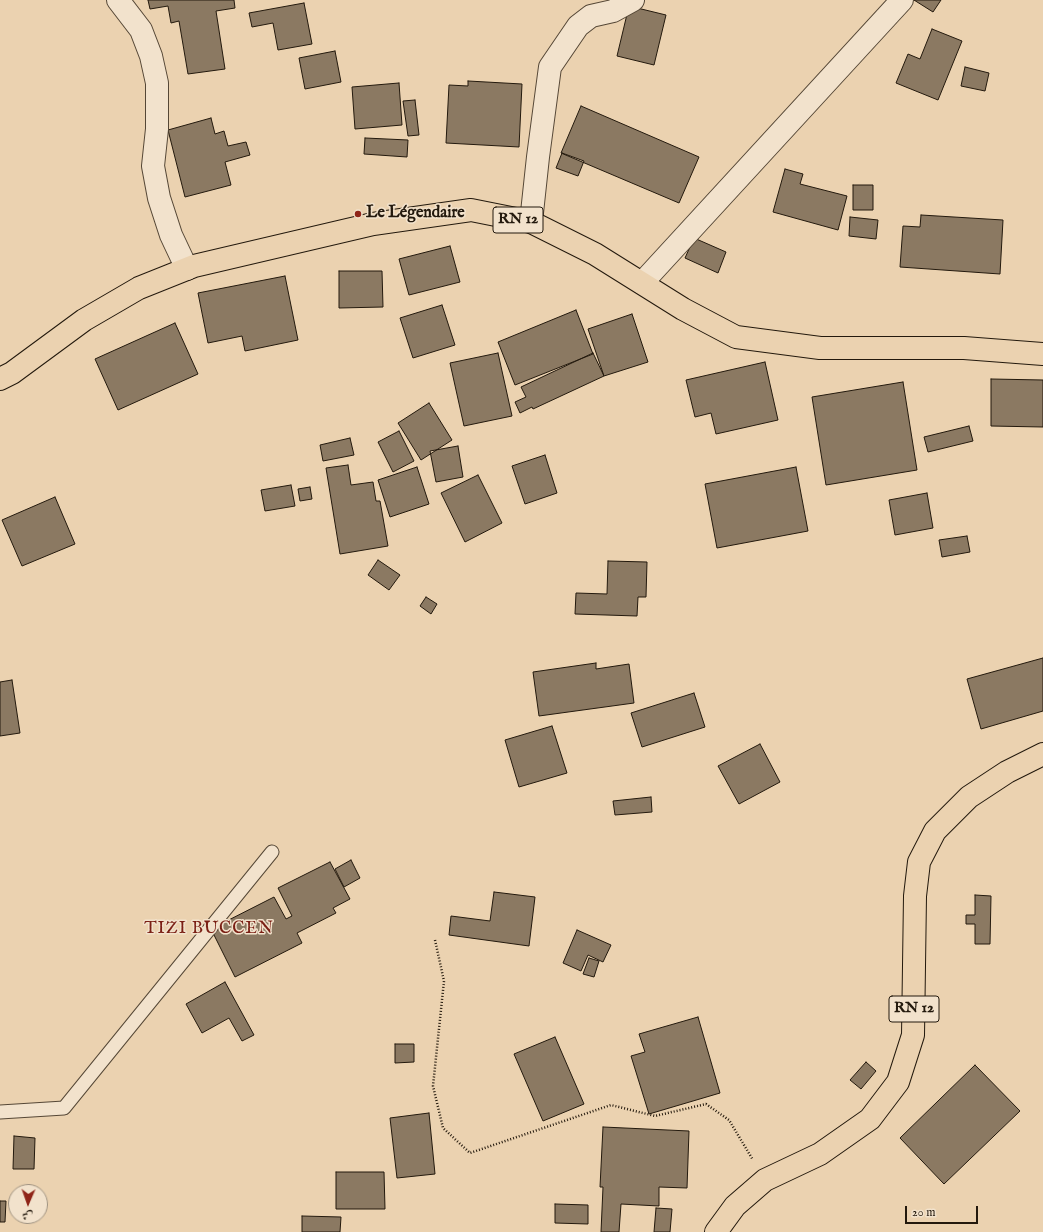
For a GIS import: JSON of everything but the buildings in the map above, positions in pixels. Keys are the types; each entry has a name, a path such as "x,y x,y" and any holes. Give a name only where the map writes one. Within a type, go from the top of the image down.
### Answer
{"main road":[{"name":"RN 12","path":"0,379 12,374 84,320 139,288 194,266 373,224 471,210 531,222 595,254 683,309 736,337 820,348 964,348 1043,354"},
{"name":"RN 12","path":"716,1232 735,1206 765,1180 820,1154 870,1119 898,1082 913,1035 915,896 919,862 935,831 969,797 1007,772 1043,754"}],"street":[{"path":"118,0 140,30 151,56 157,83 157,129 153,166 159,198 166,220 187,269"},
{"path":"531,222 550,67 578,26 591,16 613,11 633,0"},
{"path":"642,283 902,0"}],"lane":[{"path":"0,1112 64,1108 272,852"}],"path":[{"path":"434,940 444,981 433,1086 443,1128 470,1154 611,1105 655,1116 706,1104 729,1120 765,1180"}],"place":[{"name":"Le Légendaire","path":"358,214"}],"district":[{"name":"TIZI BUCCEN","path":"209,930"}]}
